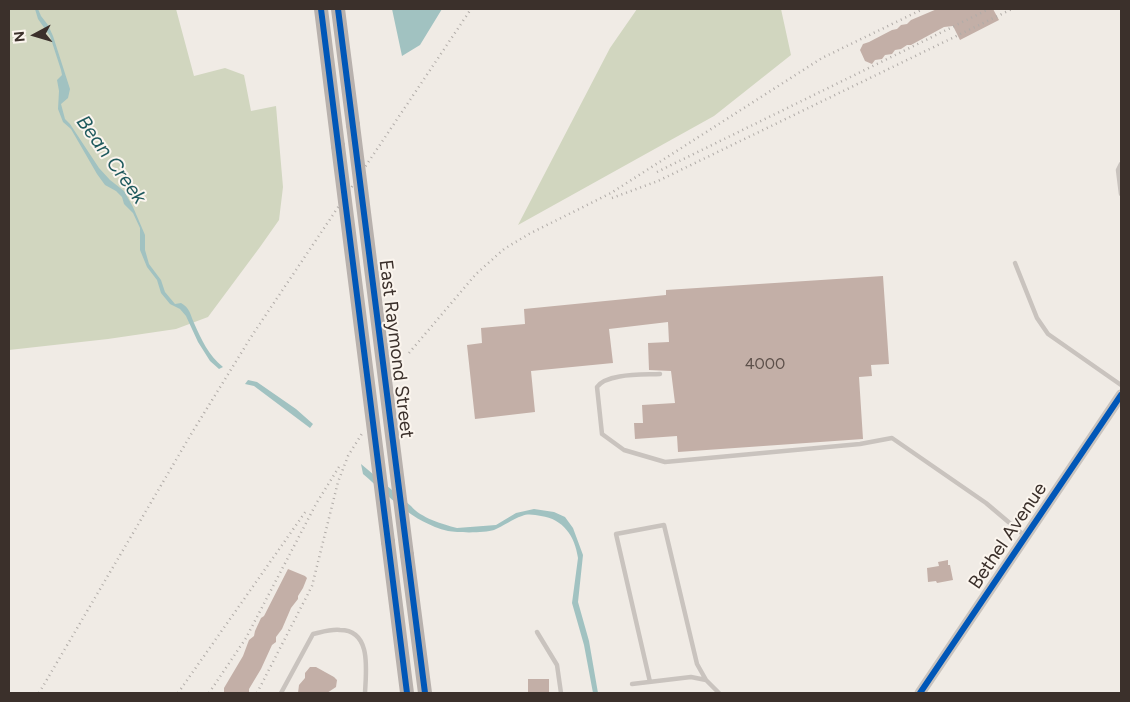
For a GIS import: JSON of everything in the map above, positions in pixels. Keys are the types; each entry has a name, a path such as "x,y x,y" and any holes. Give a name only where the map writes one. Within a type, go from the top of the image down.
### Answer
{"main road":[{"name":"East Raymond Street","path":"321,9 407,693"},
{"name":"East Raymond Street","path":"338,9 425,693"}],"street":[{"name":"Bethel Avenue","path":"920,693 1121,395"}],"lane":[{"path":"1121,164 1118,170 1121,194"},
{"path":"1015,263 1037,318 1048,334 1121,385"},
{"path":"660,374 611,379 601,382 598,387 602,434 624,450 665,462 860,444 892,438 986,503 1026,537"},
{"path":"650,682 616,534 664,525 697,664 706,680 719,693"},
{"path":"281,693 313,634 342,630 356,635 362,644 366,656 365,693"},
{"path":"536,632 557,665 561,693"},
{"path":"632,684 691,677 706,680"}],"green space":[{"path":"9,9 176,9 194,76 225,68 244,75 251,111 276,106 283,187 279,220 208,317 176,329 9,350"},
{"path":"637,9 781,9 791,55 714,116 518,225 610,48"}],"water":[{"path":"35,9 38,9 53,36 70,89 68,98 61,104 65,119 99,168 124,191 145,235 145,250 149,264 161,280 165,292 175,304 181,303 188,309 206,347 223,367 219,369 210,361 198,342 186,316 180,309 170,304 161,293 157,280 147,267 140,250 140,228 133,213 124,204 122,197 116,191 105,185 71,129 63,122 58,109 59,91 57,80 62,75 61,70 50,36 38,19"},
{"path":"392,9 442,9 420,45 402,56"},
{"path":"248,380 257,382 296,409 313,424 310,428 254,386 245,384"},
{"path":"361,464 420,514 457,528 496,525 516,513 534,509 554,512 565,517 573,528 583,555 578,602 589,641 598,693 593,693 584,645 572,603 578,558 571,536 562,525 549,518 529,514 518,517 490,531 448,531 423,522 402,508 363,474"}],"building":[{"path":"937,9 993,9 999,20 960,40 953,26 944,27 911,45 895,50 892,54 885,55 882,59 875,60 872,64 865,61 860,50 863,44"},
{"path":"883,276 889,364 871,365 872,376 859,377 863,439 678,452 677,436 635,439 634,423 643,423 642,405 675,403 671,371 649,370 648,343 669,342 668,322 609,329 613,363 531,371 535,412 475,419 467,345 482,343 481,328 525,324 524,309 666,295 666,290"},
{"path":"948,560 953,580 937,583 936,581 928,582 927,568 939,566 938,562"},
{"path":"288,569 307,578 298,599 291,608 282,629 276,637 276,642 272,645 249,689 249,693 224,693 224,688 243,656 249,640 254,636 261,618 264,616"},
{"path":"310,667 316,667 334,677 337,680 336,687 327,693 298,693 299,685"},
{"path":"528,679 549,679 549,693 528,693"}],"railway":[{"path":"39,693 193,431 251,337 471,9"},
{"path":"409,353 476,274 504,249 529,234 611,193 822,58 923,9"},
{"path":"657,172 989,9"},
{"path":"612,198 658,181 1012,9"},
{"path":"257,693 312,586 338,482 348,456 363,432"},
{"path":"209,693 246,638 316,504 339,467"},
{"path":"178,693 306,511"}],"cycle path":[{"path":"321,9 407,693"},
{"path":"338,9 425,693"},
{"path":"920,693 1121,395"}],"water label":[{"name":"Bean Creek","path":"111,160"}]}
